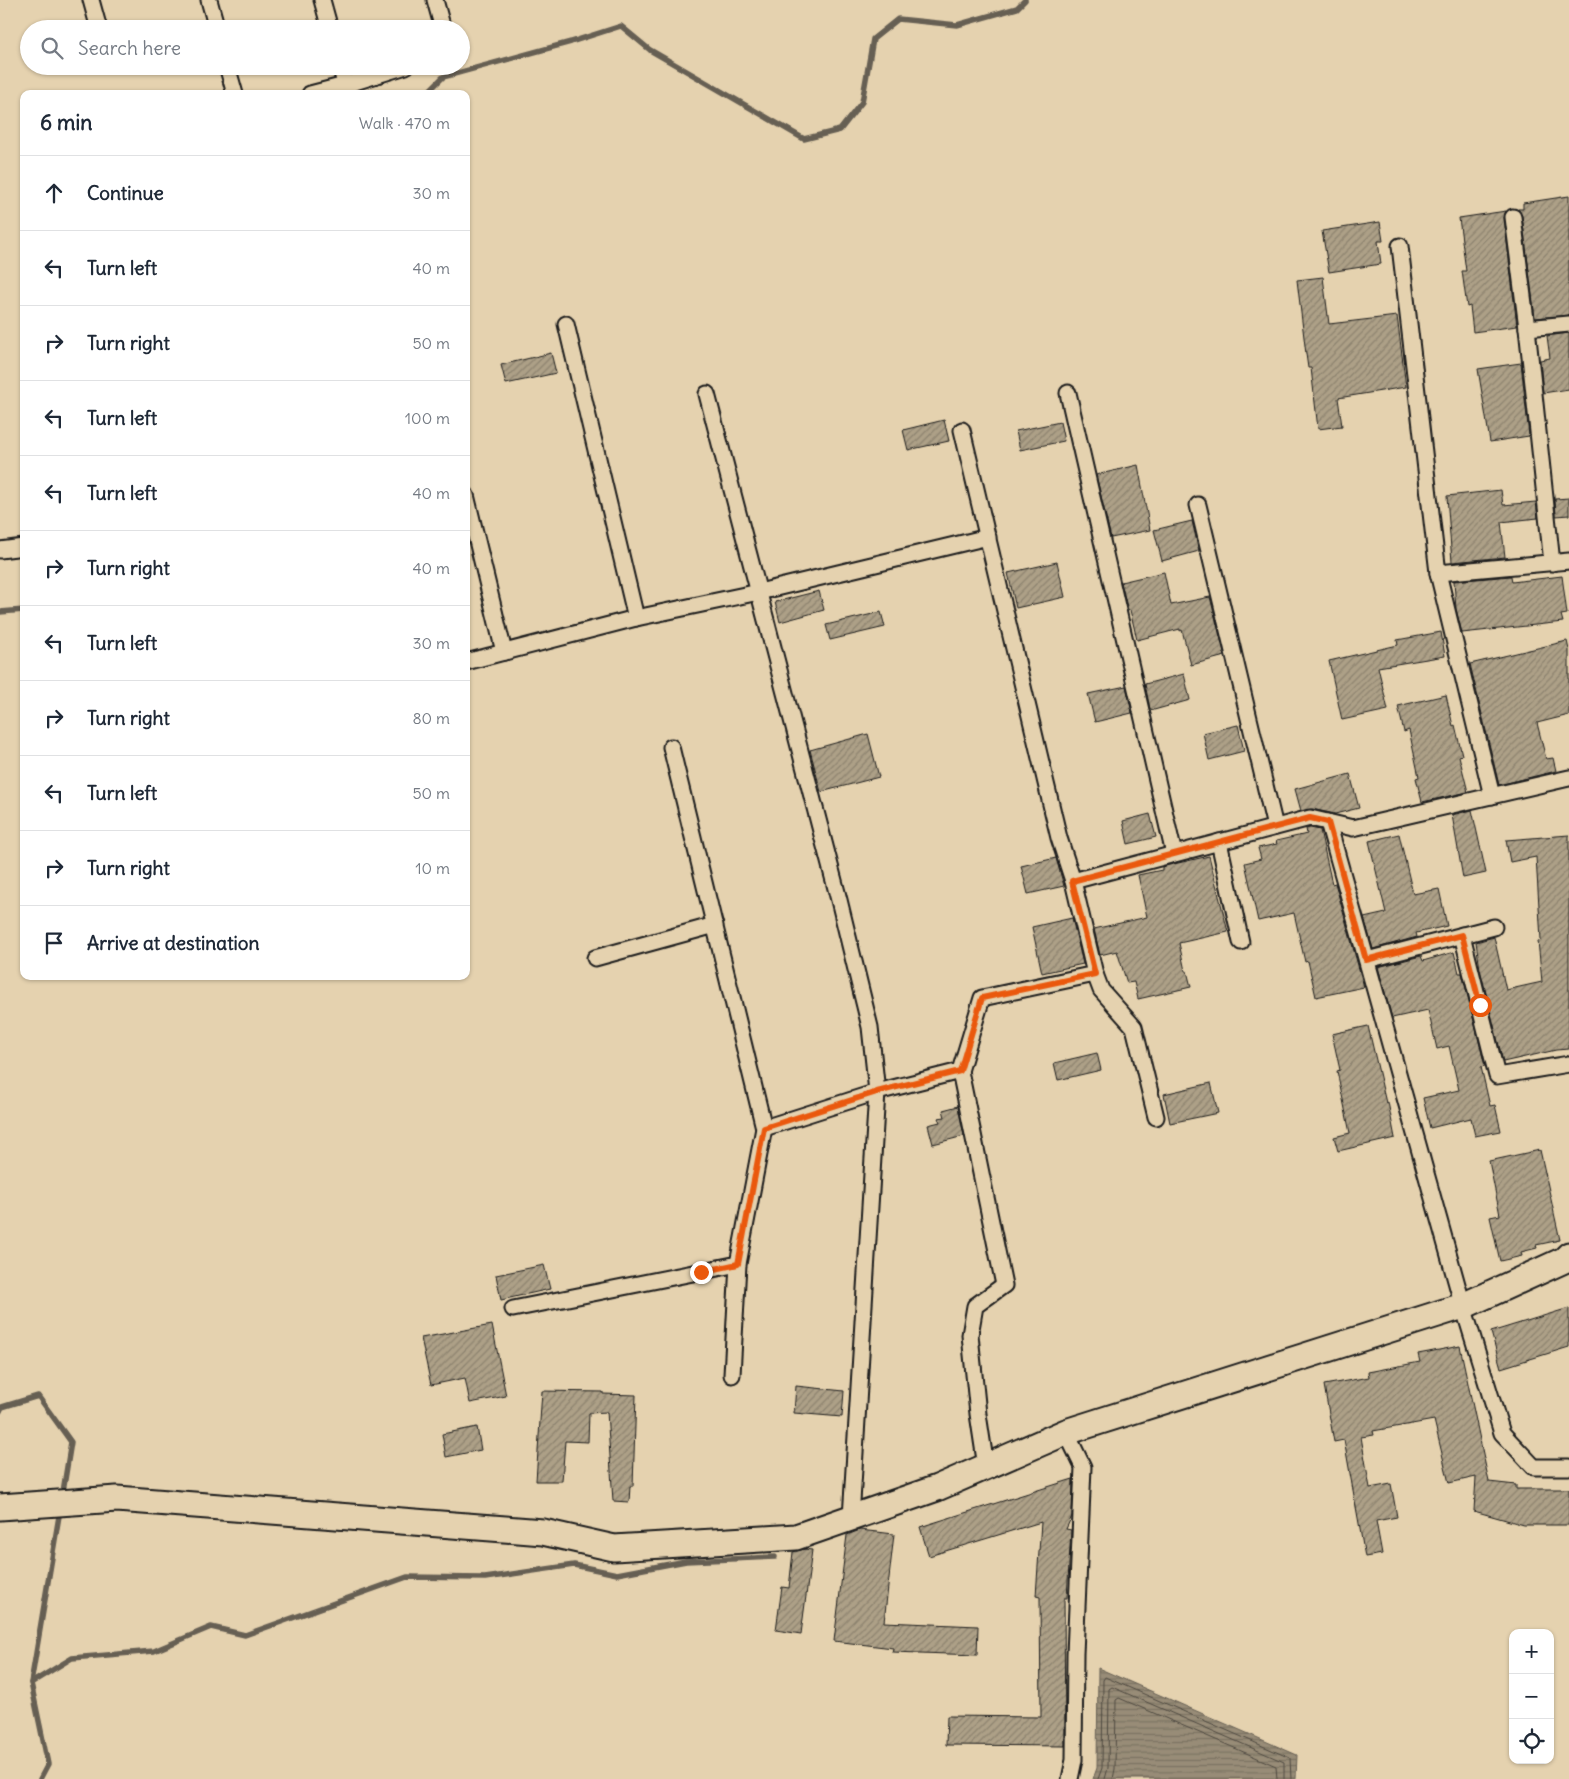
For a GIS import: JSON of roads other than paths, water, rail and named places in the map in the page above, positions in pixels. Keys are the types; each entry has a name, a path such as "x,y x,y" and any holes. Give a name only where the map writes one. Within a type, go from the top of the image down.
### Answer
{"main road":[{"path":"0,1507 117,1499 543,1532 614,1548 796,1537 936,1488 1066,1432 1463,1306 1564,1260 1569,1255"}],"street":[{"path":"91,0 97,20"},
{"path":"209,0 215,20"},
{"path":"322,0 328,20"},
{"path":"435,0 441,20"},
{"path":"230,75 234,90"},
{"path":"343,75 347,89 383,75"},
{"path":"1513,216 1552,563"},
{"path":"1400,246 1438,573 1492,796"},
{"path":"566,324 636,618"},
{"path":"1527,328 1569,324"},
{"path":"1068,393 1174,854"},
{"path":"707,394 760,592 868,1018 877,1092 851,1518"},
{"path":"962,430 1059,838 1072,881 1095,974 1101,990 1134,1027 1156,1118"},
{"path":"1198,505 1275,827"},
{"path":"470,512 504,652"},
{"path":"470,661 636,618 760,592 988,537"},
{"path":"0,550 20,548"},
{"path":"1438,573 1569,561"},
{"path":"671,747 764,1128 738,1264 732,1375"},
{"path":"1072,881 1310,818 1353,828 1569,778"},
{"path":"1328,822 1463,1306 1502,1433 1534,1467 1569,1467"},
{"path":"1219,842 1241,942"},
{"path":"595,958 715,925"},
{"path":"1366,960 1494,926"},
{"path":"1462,935 1497,1076 1569,1064"},
{"path":"986,1467 978,1414 970,1335 975,1306 1004,1285 960,1071 982,998 1095,974"},
{"path":"764,1128 877,1092 960,1071"},
{"path":"514,1309 738,1264"},
{"path":"1066,1432 1083,1467 1075,1654 1074,1760 1070,1779"}],"water":[{"path":"1098,1668 1297,1755 1296,1779 1093,1779 1097,1768"}],"waterway":[{"path":"470,70 621,26 650,50 804,139 840,130 862,102 873,39 898,19 957,25 1017,8 1025,0"},
{"path":"430,90 443,77 450,75"},
{"path":"0,612 20,610"},
{"path":"0,1411 2,1407 38,1396 71,1442 62,1498"},
{"path":"40,1779 48,1764 31,1683 60,1510"},
{"path":"31,1683 72,1658 154,1651 211,1627 245,1635 407,1577 485,1578 574,1565 617,1574 686,1561 775,1557"}]}
